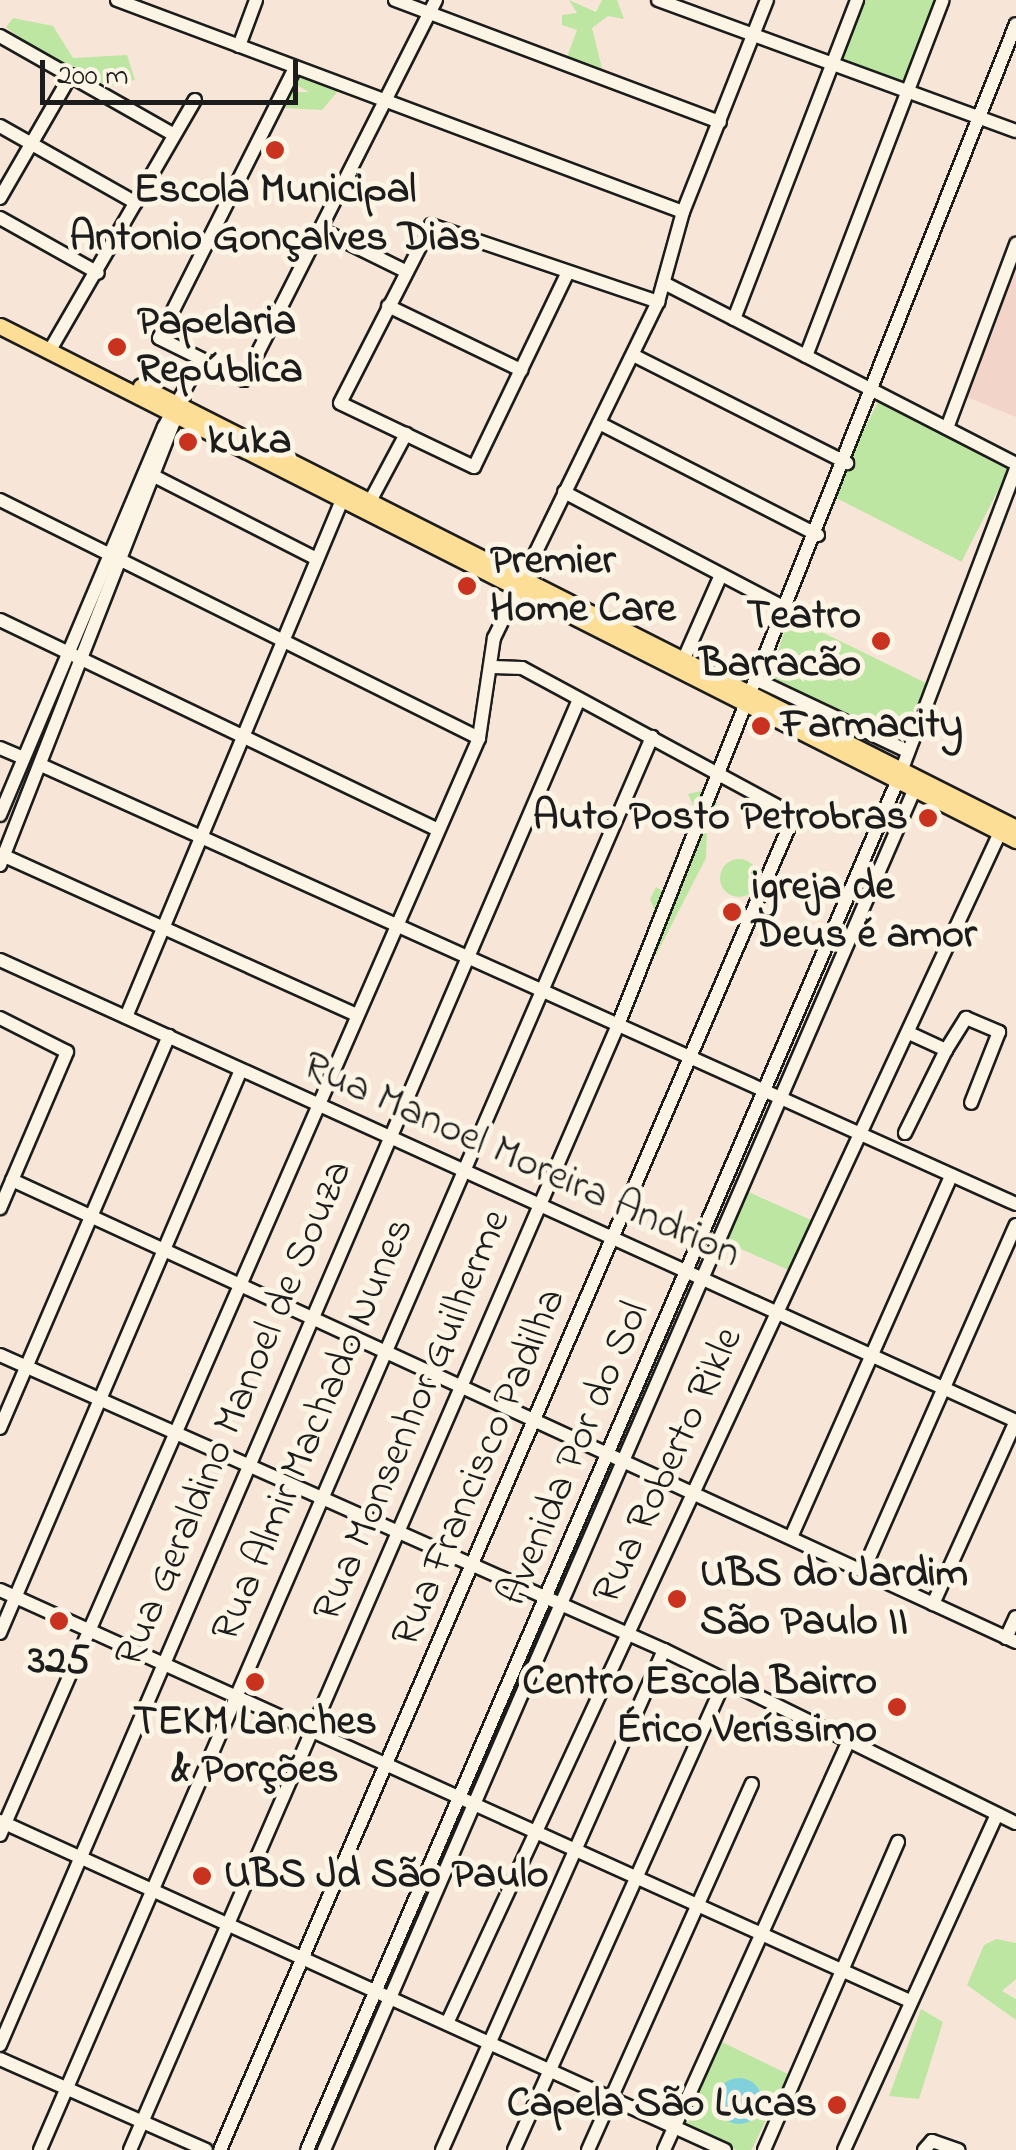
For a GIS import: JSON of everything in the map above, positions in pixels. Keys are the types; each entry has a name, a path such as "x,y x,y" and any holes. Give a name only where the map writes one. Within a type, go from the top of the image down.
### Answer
{"main road":[{"path":"0,316 52,347"},
{"path":"0,326 179,407 520,583 753,692"},
{"path":"520,583 902,767 916,785 1009,831"}],"street":[{"path":"117,0 682,212"},
{"path":"239,46 256,0"},
{"path":"395,0 432,6 720,122"},
{"path":"658,0 833,60 1016,131"},
{"path":"725,2150 449,2019 2,1826 478,738 493,666 520,583 658,302 682,212 766,0"},
{"path":"734,319 857,0"},
{"path":"806,356 943,0"},
{"path":"295,68 159,338 244,380 432,6"},
{"name":"Rua Monsenhor Guilherme","path":"130,2150 618,1025 876,392 1016,24"},
{"path":"0,36 174,136"},
{"path":"0,198 71,76"},
{"path":"52,347 194,100"},
{"path":"0,126 136,203"},
{"path":"0,218 98,273"},
{"path":"568,274 474,467 340,403 431,225 658,302"},
{"path":"322,230 405,271"},
{"path":"947,428 1016,244"},
{"path":"664,282 1016,466"},
{"path":"388,306 520,370"},
{"path":"633,355 847,463"},
{"path":"201,360 116,558 82,661 1,858 357,1014"},
{"path":"599,423 818,535"},
{"path":"367,507 406,434"},
{"name":"Avenida Por do Sol","path":"307,2150 470,1800 771,1096 1016,466"},
{"path":"150,475 317,559"},
{"path":"564,492 787,610"},
{"path":"126,1016 344,495"},
{"path":"0,500 478,738"},
{"path":"0,815 68,655 116,558"},
{"path":"683,661 722,576"},
{"path":"0,620 240,742 438,830"},
{"path":"493,666 522,668 722,772"},
{"name":"Rua Geraldino Manoel de Souza","path":"0,2045 579,699"},
{"name":"Rua Almir Machado Nunes","path":"40,2150 652,737"},
{"path":"0,748 23,758"},
{"path":"40,765 1016,1204"},
{"name":"Rua Francisco Padilha","path":"220,2150 474,1569 794,810 722,772"},
{"name":"Avenida Por do Sol","path":"771,1096 916,785"},
{"name":"Rua Roberto Rikle","path":"449,2019 860,1136 1009,831"},
{"name":"Rua Manoel Moreira Andrion","path":"0,960 1016,1420"},
{"path":"0,1018 67,1052 0,1208"},
{"path":"905,1132 966,1018 999,1032 971,1103"},
{"path":"909,1033 946,1050"},
{"path":"0,1428 168,1036"},
{"path":"0,1633 241,1070"},
{"path":"792,1534 952,1176"},
{"path":"12,1180 698,1488 1011,1640 1016,1617"},
{"path":"864,1569 1016,1225"},
{"path":"0,1356 664,1650 1016,1823"},
{"path":"933,1604 1016,1420"},
{"path":"0,1590 910,2001"},
{"path":"442,2150 664,1650"},
{"path":"514,2150 725,1680"},
{"path":"664,2150 849,1740"},
{"path":"588,2150 752,1784"},
{"path":"844,2150 997,1814"},
{"path":"764,2150 898,1842"},
{"name":"Avenida Por do Sol","path":"324,2150 383,1992"},
{"path":"0,2058 144,2118 206,2150"},
{"path":"928,2146 958,2150"}],"shaded area":[{"path":"1016,259 1016,417 964,396"}],"green space":[{"path":"569,0 596,12 602,0 617,0 624,19 608,16 592,28 602,68 567,57 577,30 562,25 562,15 577,13"},
{"path":"863,0 936,0 904,82 841,58"},
{"path":"13,18 53,26 73,58 127,55 135,80 109,86 46,59 6,27"},
{"path":"299,73 336,84 339,90 322,110 284,108 288,92 309,92 291,82"},
{"path":"880,398 1011,465 961,562 831,495"},
{"path":"789,616 928,684 905,732 889,736 770,677"},
{"path":"706,790 726,816 707,830 706,858 656,955 644,950 658,919 650,899 656,887 666,893 699,818 688,794"},
{"path":"739,859 753,864 758,878 753,892 739,897 725,892 720,878 725,864"},
{"path":"746,1191 815,1222 793,1272 724,1241"},
{"path":"996,1939 1016,1943 1016,1979 1002,1991 1016,1999 1016,2020 967,1985 984,1945"},
{"path":"921,2009 943,2022 919,2099 889,2096"},
{"path":"720,2041 788,2074 751,2150 736,2150 680,2123"}],"water":[{"path":"739,2078 755,2085 762,2101 755,2117 739,2124 723,2117 716,2101 723,2085"}],"place":[{"name":"Escola Municipal Antonio Gonçalves Dias","path":"275,150"},
{"name":"Papelaria República","path":"117,347"},
{"name":"kuka","path":"188,442"},
{"name":"Premier Home Care","path":"467,586"},
{"name":"Teatro Barracão","path":"881,641"},
{"name":"Farmacity","path":"761,726"},
{"name":"Auto Posto Petrobras","path":"928,818"},
{"name":"igreja de Deus é amor","path":"732,912"},
{"name":"UBS do Jardim São Paulo II","path":"677,1599"},
{"name":"325","path":"59,1621"},
{"name":"TEKM Lanches & Porções","path":"255,1682"},
{"name":"Centro Escola Bairro Érico Veríssimo","path":"897,1707"},
{"name":"UBS Jd São Paulo","path":"202,1876"},
{"name":"Capela São Lucas","path":"837,2105"}]}
